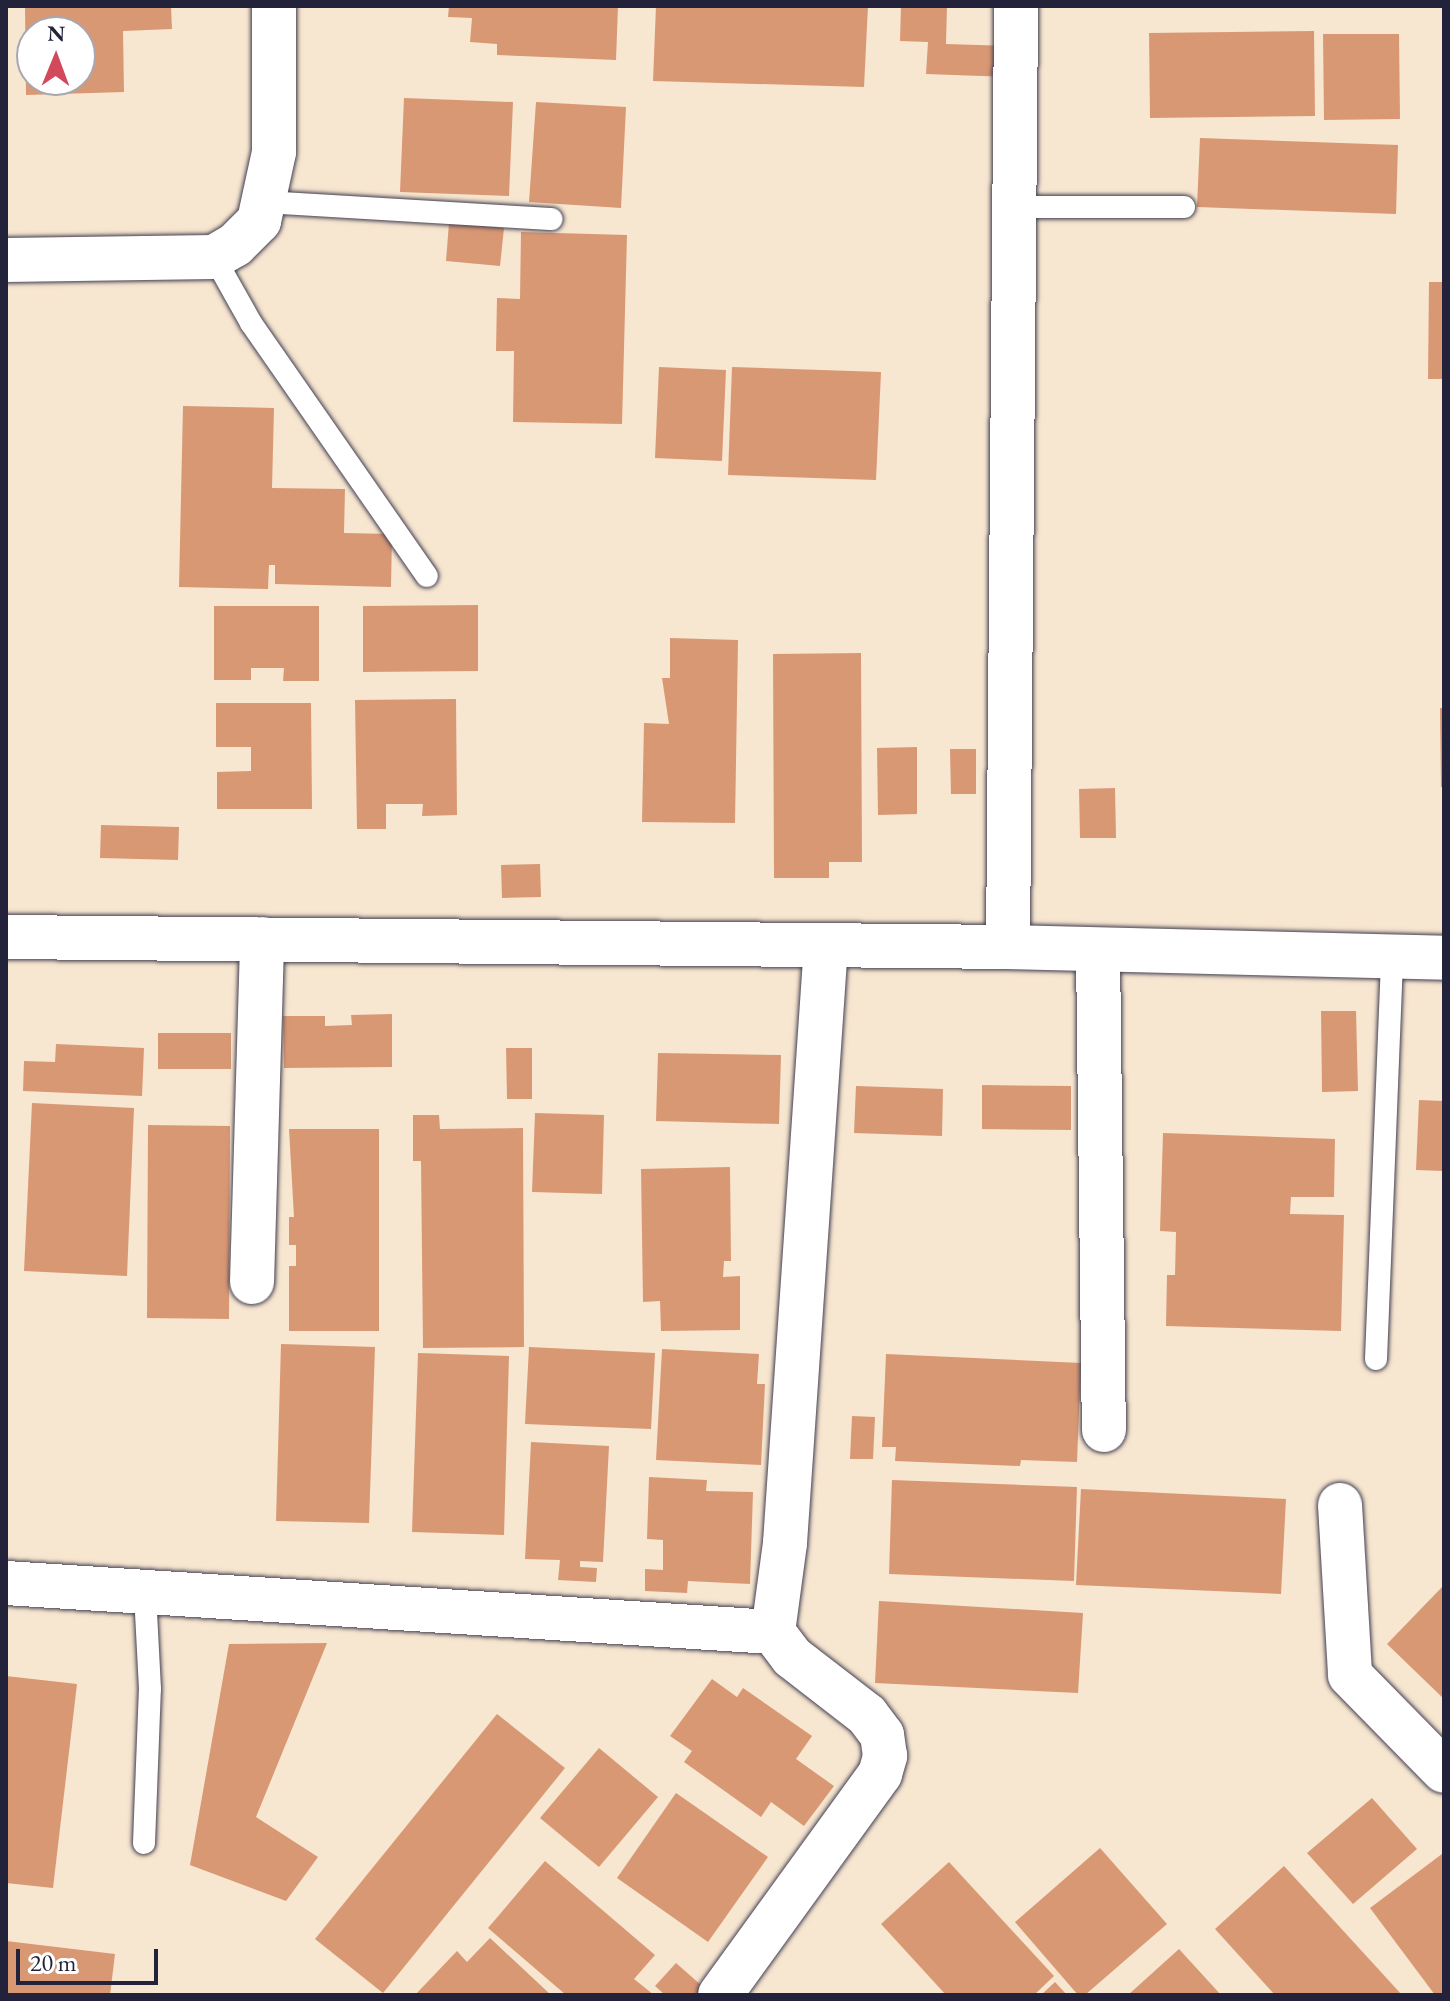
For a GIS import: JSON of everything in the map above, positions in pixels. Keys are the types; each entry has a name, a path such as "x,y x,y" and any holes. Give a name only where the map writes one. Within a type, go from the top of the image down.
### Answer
{"street":[{"path":"6,260 214,257 259,221 274,152 274,6"},
{"path":"1008,947 1017,207 1016,6"},
{"path":"6,937 1008,947 1444,958"},
{"path":"252,1282 262,939"},
{"path":"720,1995 880,1774 885,1756 882,1735 867,1715 792,1657 773,1632 785,1543 826,945"},
{"path":"1098,950 1104,1430"},
{"path":"1340,1505 1350,1675 1444,1771"},
{"path":"6,1583 773,1632"}],"lane":[{"path":"263,202 551,219"},
{"path":"1017,207 1184,207"},
{"path":"214,257 251,323 427,576"},
{"path":"1376,1359 1392,957"},
{"path":"144,1843 150,1689 145,1592"}],"building":[{"path":"25,6 171,6 172,29 123,31 124,92 96,93 96,16 25,16"},
{"path":"449,6 618,6 616,60 497,55 497,44 470,42 472,18 448,17"},
{"path":"656,6 868,6 864,87 653,81"},
{"path":"901,6 947,6 946,44 1011,46 1010,77 926,74 928,42 900,41"},
{"path":"1314,31 1315,116 1150,118 1149,33"},
{"path":"1323,34 1399,34 1400,119 1324,120"},
{"path":"404,98 513,102 509,196 400,192"},
{"path":"536,102 626,107 621,208 529,202"},
{"path":"1200,138 1398,145 1396,214 1197,207"},
{"path":"449,223 504,228 500,266 446,261"},
{"path":"521,232 627,235 622,424 513,422 514,351 496,351 497,298 520,299"},
{"path":"1429,282 1444,282 1444,379 1428,379"},
{"path":"659,367 726,370 722,461 655,458"},
{"path":"732,367 881,372 876,480 728,475"},
{"path":"183,406 274,408 272,488 345,489 344,533 392,534 391,587 275,584 275,565 269,565 268,589 179,587"},
{"path":"478,605 478,671 363,672 363,606"},
{"path":"214,606 319,606 319,681 283,681 284,668 251,668 251,680 214,680"},
{"path":"670,638 738,640 735,823 642,822 644,723 669,724 662,678 670,678"},
{"path":"861,653 862,862 829,862 829,878 774,878 773,654"},
{"path":"456,699 457,815 422,816 423,804 386,804 386,829 357,829 355,700"},
{"path":"216,703 311,703 312,809 217,809 217,772 251,771 251,747 216,747"},
{"path":"1440,708 1444,708 1444,787 1441,787"},
{"path":"917,747 917,814 878,815 877,748"},
{"path":"950,749 976,749 976,794 951,794"},
{"path":"1115,788 1116,838 1080,838 1079,789"},
{"path":"101,825 179,827 178,860 100,858"},
{"path":"540,864 541,897 502,898 501,865"},
{"path":"1321,1011 1356,1011 1358,1091 1322,1092"},
{"path":"392,1014 392,1067 284,1068 283,1016 325,1016 325,1026 352,1025 351,1015"},
{"path":"158,1033 231,1033 231,1069 158,1069"},
{"path":"56,1044 144,1048 142,1096 23,1091 24,1061 55,1062"},
{"path":"506,1048 532,1048 532,1099 507,1099"},
{"path":"658,1053 781,1055 779,1124 656,1121"},
{"path":"982,1085 1071,1086 1071,1130 982,1129"},
{"path":"856,1086 943,1089 942,1136 854,1133"},
{"path":"1419,1100 1444,1101 1444,1171 1416,1170"},
{"path":"32,1103 134,1108 127,1276 24,1271"},
{"path":"535,1113 604,1115 602,1194 532,1192"},
{"path":"413,1115 439,1115 440,1129 523,1128 524,1347 423,1348 421,1161 413,1161"},
{"path":"148,1125 230,1126 229,1319 147,1318"},
{"path":"289,1129 379,1129 379,1331 289,1331 289,1266 296,1266 296,1245 289,1245 289,1217 294,1217"},
{"path":"1163,1133 1335,1139 1334,1197 1291,1197 1290,1214 1344,1215 1341,1331 1166,1326 1167,1275 1175,1275 1176,1232 1160,1231"},
{"path":"730,1167 731,1261 724,1261 723,1277 740,1276 740,1330 661,1331 660,1301 643,1302 641,1169"},
{"path":"281,1344 375,1347 369,1523 276,1521"},
{"path":"529,1347 655,1353 651,1429 525,1424"},
{"path":"662,1349 759,1354 757,1384 765,1384 761,1465 656,1460"},
{"path":"418,1353 509,1356 504,1535 412,1532"},
{"path":"886,1354 1081,1363 1077,1462 1021,1460 1020,1466 895,1461 896,1447 882,1447"},
{"path":"852,1416 875,1417 873,1459 850,1459"},
{"path":"531,1442 609,1446 603,1562 580,1561 580,1567 597,1568 596,1582 558,1580 560,1560 525,1559"},
{"path":"649,1477 707,1480 706,1491 753,1492 750,1584 688,1581 687,1593 645,1591 645,1569 663,1570 663,1540 647,1539"},
{"path":"892,1480 1077,1487 1074,1581 889,1574"},
{"path":"1081,1489 1286,1499 1281,1594 1076,1585"},
{"path":"1444,1585 1444,1699 1387,1644"},
{"path":"879,1601 1083,1613 1078,1693 875,1683"},
{"path":"327,1643 256,1817 318,1857 286,1901 190,1865 229,1644"},
{"path":"6,1676 77,1684 53,1888 6,1883"},
{"path":"712,1679 737,1697 743,1688 812,1736 796,1759 834,1786 804,1826 771,1802 761,1817 684,1762 692,1751 670,1736"},
{"path":"497,1714 565,1768 383,1993 315,1939"},
{"path":"599,1748 658,1797 599,1867 540,1818"},
{"path":"676,1793 768,1857 708,1942 617,1878"},
{"path":"1372,1798 1417,1849 1353,1904 1307,1853"},
{"path":"1100,1848 1167,1924 1085,1995 1078,1995 1015,1922"},
{"path":"1442,1854 1444,1995 1435,1995 1370,1908"},
{"path":"545,1861 655,1955 634,1979 654,1995 566,1995 488,1928"},
{"path":"949,1862 1054,1976 1034,1995 946,1995 881,1924"},
{"path":"1284,1866 1402,1995 1275,1995 1215,1929"},
{"path":"490,1938 551,1995 415,1995 457,1951 467,1962"},
{"path":"6,1941 115,1954 110,1995 6,1995"},
{"path":"1179,1949 1221,1995 1128,1995"},
{"path":"676,1963 710,1993 665,1995 655,1986"},
{"path":"1055,1982 1067,1995 1041,1995"}]}
